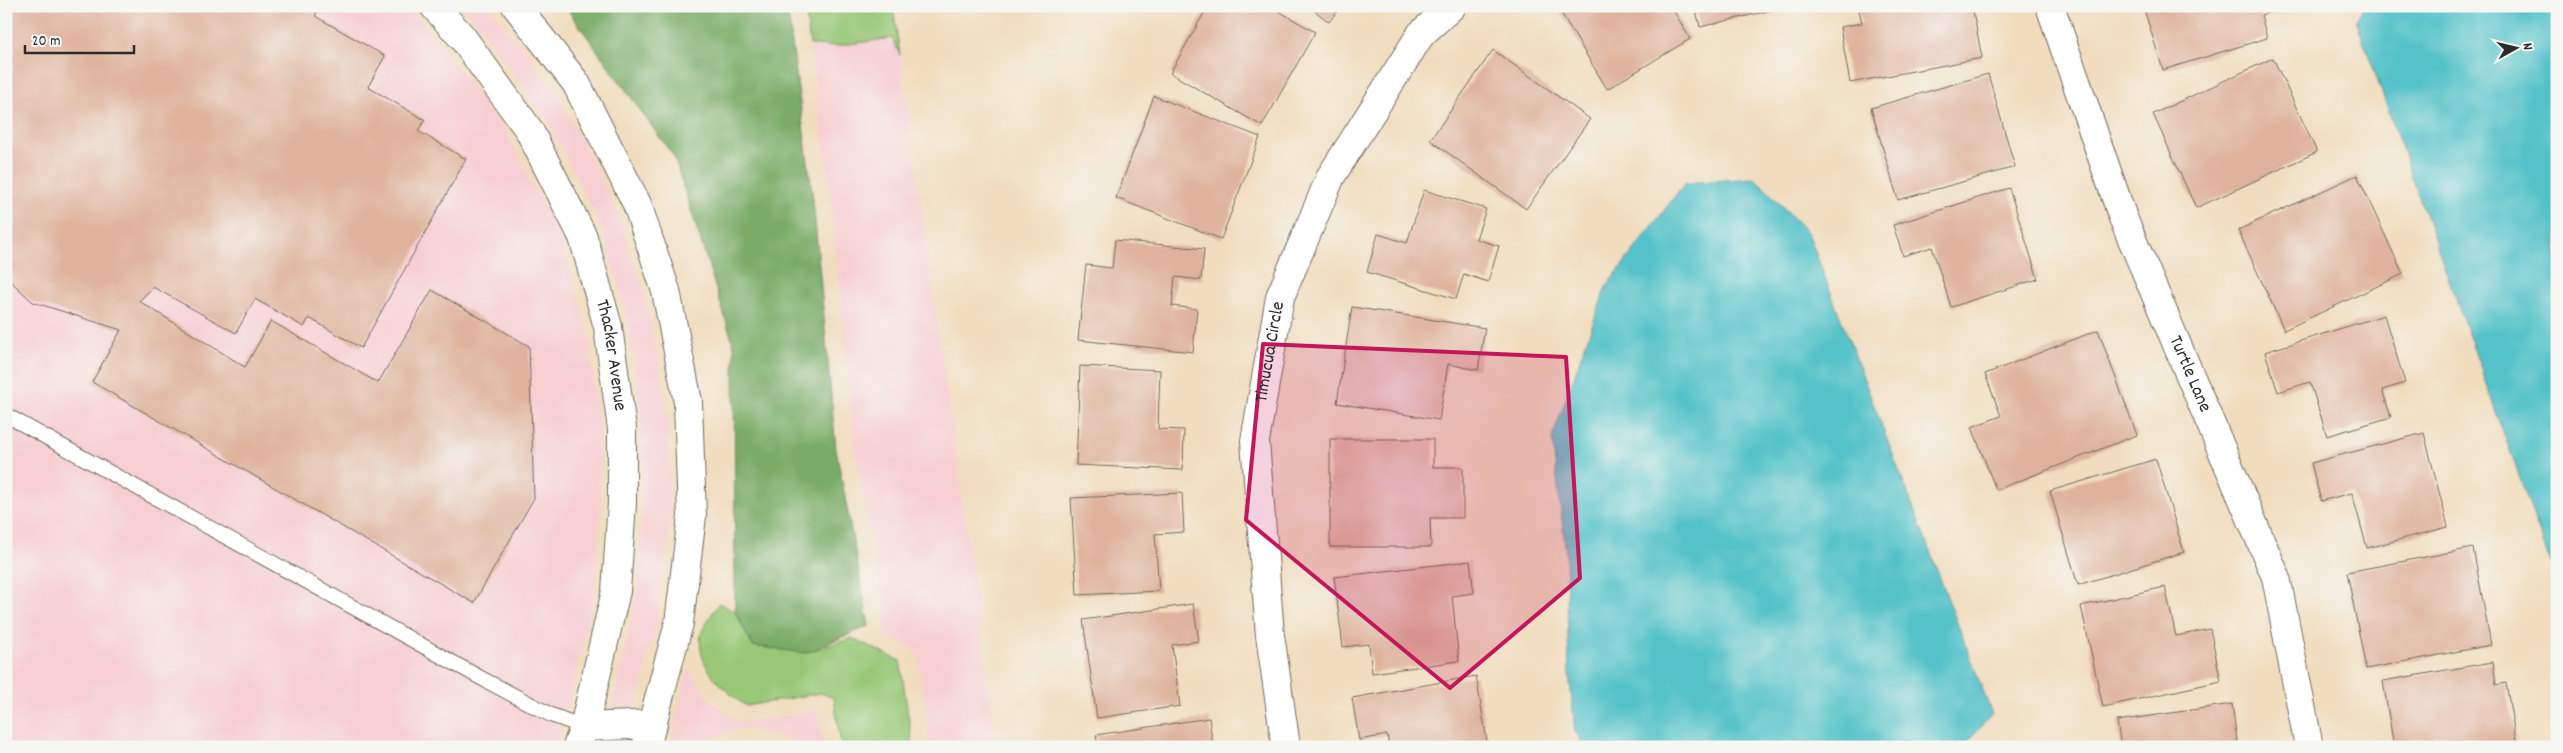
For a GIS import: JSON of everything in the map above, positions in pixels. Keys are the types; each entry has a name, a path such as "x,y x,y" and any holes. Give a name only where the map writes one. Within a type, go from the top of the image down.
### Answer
{"street":[{"name":"Thacker Avenue","path":"434,6 462,37 529,130 584,237 608,327 622,429 622,503 616,591 581,737"},
{"path":"516,6 576,83 637,204 666,291 688,402 692,516 679,623 649,736 581,737"},
{"name":"Timucua Circle","path":"1286,747 1270,634 1255,441 1280,297 1331,176 1421,34 1452,6"},
{"name":"Turtle Lane","path":"2050,6 2123,218 2276,577 2309,747"}],"lane":[{"path":"6,415 551,715 581,737"}],"highlighted area":[{"path":"1263,344 1566,357 1580,578 1450,688 1246,520"}],"shaded area":[{"path":"6,6 407,6 444,48 510,139 563,244 588,331 600,430 601,503 595,589 567,709 563,710 563,725 556,747 6,747"},
{"path":"462,6 489,6 557,93 617,211 645,295 667,405 671,516 657,620 636,706 611,707 637,594 643,504 642,426 629,325 602,229 548,122 479,25"},
{"path":"892,38 900,55 997,747 931,747 918,658 913,649 884,634 887,622 854,447 831,197 810,45 836,46"},
{"path":"688,669 709,699 739,722 749,722 818,710 823,747 804,747 796,742 751,729 741,729 681,747 667,747 669,743 675,742 674,726"}],"green space":[{"path":"565,6 787,6 813,199 836,449 869,626 805,653 753,646 735,612 734,346 674,157"},
{"path":"805,6 893,6 900,55 892,38 836,46 810,45"},
{"path":"719,603 735,612 753,646 805,653 852,638 900,661 913,747 841,747 834,698 821,693 746,706 713,676 702,656 700,646 701,634"}],"water":[{"path":"2364,6 2557,6 2557,582 2356,20"},
{"path":"1755,178 1808,233 1992,714 1963,747 1585,747 1575,731 1569,671 1566,553 1552,438 1606,287 1685,183"}],"building":[{"path":"6,6 321,6 315,16 385,56 368,87 425,120 418,131 466,159 361,348 309,318 304,327 255,299 236,333 153,287 139,301 245,367 271,321 378,383 432,290 529,346 534,498 474,603 92,382 121,330 33,302 6,277"},
{"path":"1208,6 1270,6 1315,32 1262,126 1170,73"},
{"path":"1309,6 1341,6 1329,22"},
{"path":"1557,6 1671,6 1690,39 1607,89"},
{"path":"1695,6 1784,6 1785,7 1700,27"},
{"path":"1858,6 1972,6 1982,58 1850,83 1840,27 1862,23"},
{"path":"2143,6 2286,7 2261,15 2267,38 2163,70"},
{"path":"1493,50 1590,119 1526,209 1430,140"},
{"path":"2273,58 2317,152 2196,208 2153,114"},
{"path":"1988,74 2015,167 1898,200 1871,108"},
{"path":"1154,96 1260,137 1221,239 1116,198"},
{"path":"2357,175 2403,274 2284,330 2238,230"},
{"path":"2009,188 2038,279 1951,307 1932,247 1903,256 1893,225"},
{"path":"1424,190 1486,209 1476,239 1499,246 1488,282 1464,274 1456,299 1367,272 1378,234 1407,243"},
{"path":"1115,240 1204,249 1201,280 1175,277 1172,306 1197,309 1193,352 1078,340 1086,265 1112,268"},
{"path":"1352,307 1485,328 1478,370 1448,364 1439,420 1337,403"},
{"path":"2384,315 2405,383 2382,390 2391,417 2327,436 2310,382 2278,392 2265,352"},
{"path":"2098,330 2137,435 1996,490 1972,427 2001,416 1985,374"},
{"path":"1080,366 1160,370 1158,429 1184,430 1183,470 1076,465"},
{"path":"2424,433 2448,527 2367,548 2352,493 2321,501 2311,463"},
{"path":"1330,439 1433,439 1433,467 1463,467 1463,518 1430,518 1431,547 1330,547"},
{"path":"2156,459 2184,552 2078,585 2050,491"},
{"path":"1182,493 1184,532 1155,534 1159,591 1077,595 1071,498"},
{"path":"2473,548 2491,645 2366,669 2347,572"},
{"path":"1470,561 1474,593 1452,596 1459,661 1372,673 1369,644 1343,647 1334,577"},
{"path":"2165,587 2176,636 2210,629 2221,681 2103,707 2081,606"},
{"path":"1193,604 1199,641 1172,645 1180,706 1097,718 1083,620"},
{"path":"2493,662 2496,685 2506,683 2517,747 2394,747 2383,681"},
{"path":"1476,676 1488,747 1389,747 1387,735 1359,740 1352,698"},
{"path":"2232,704 2238,747 2121,747 2117,721"},
{"path":"1209,718 1213,747 1098,747 1096,735"}]}
